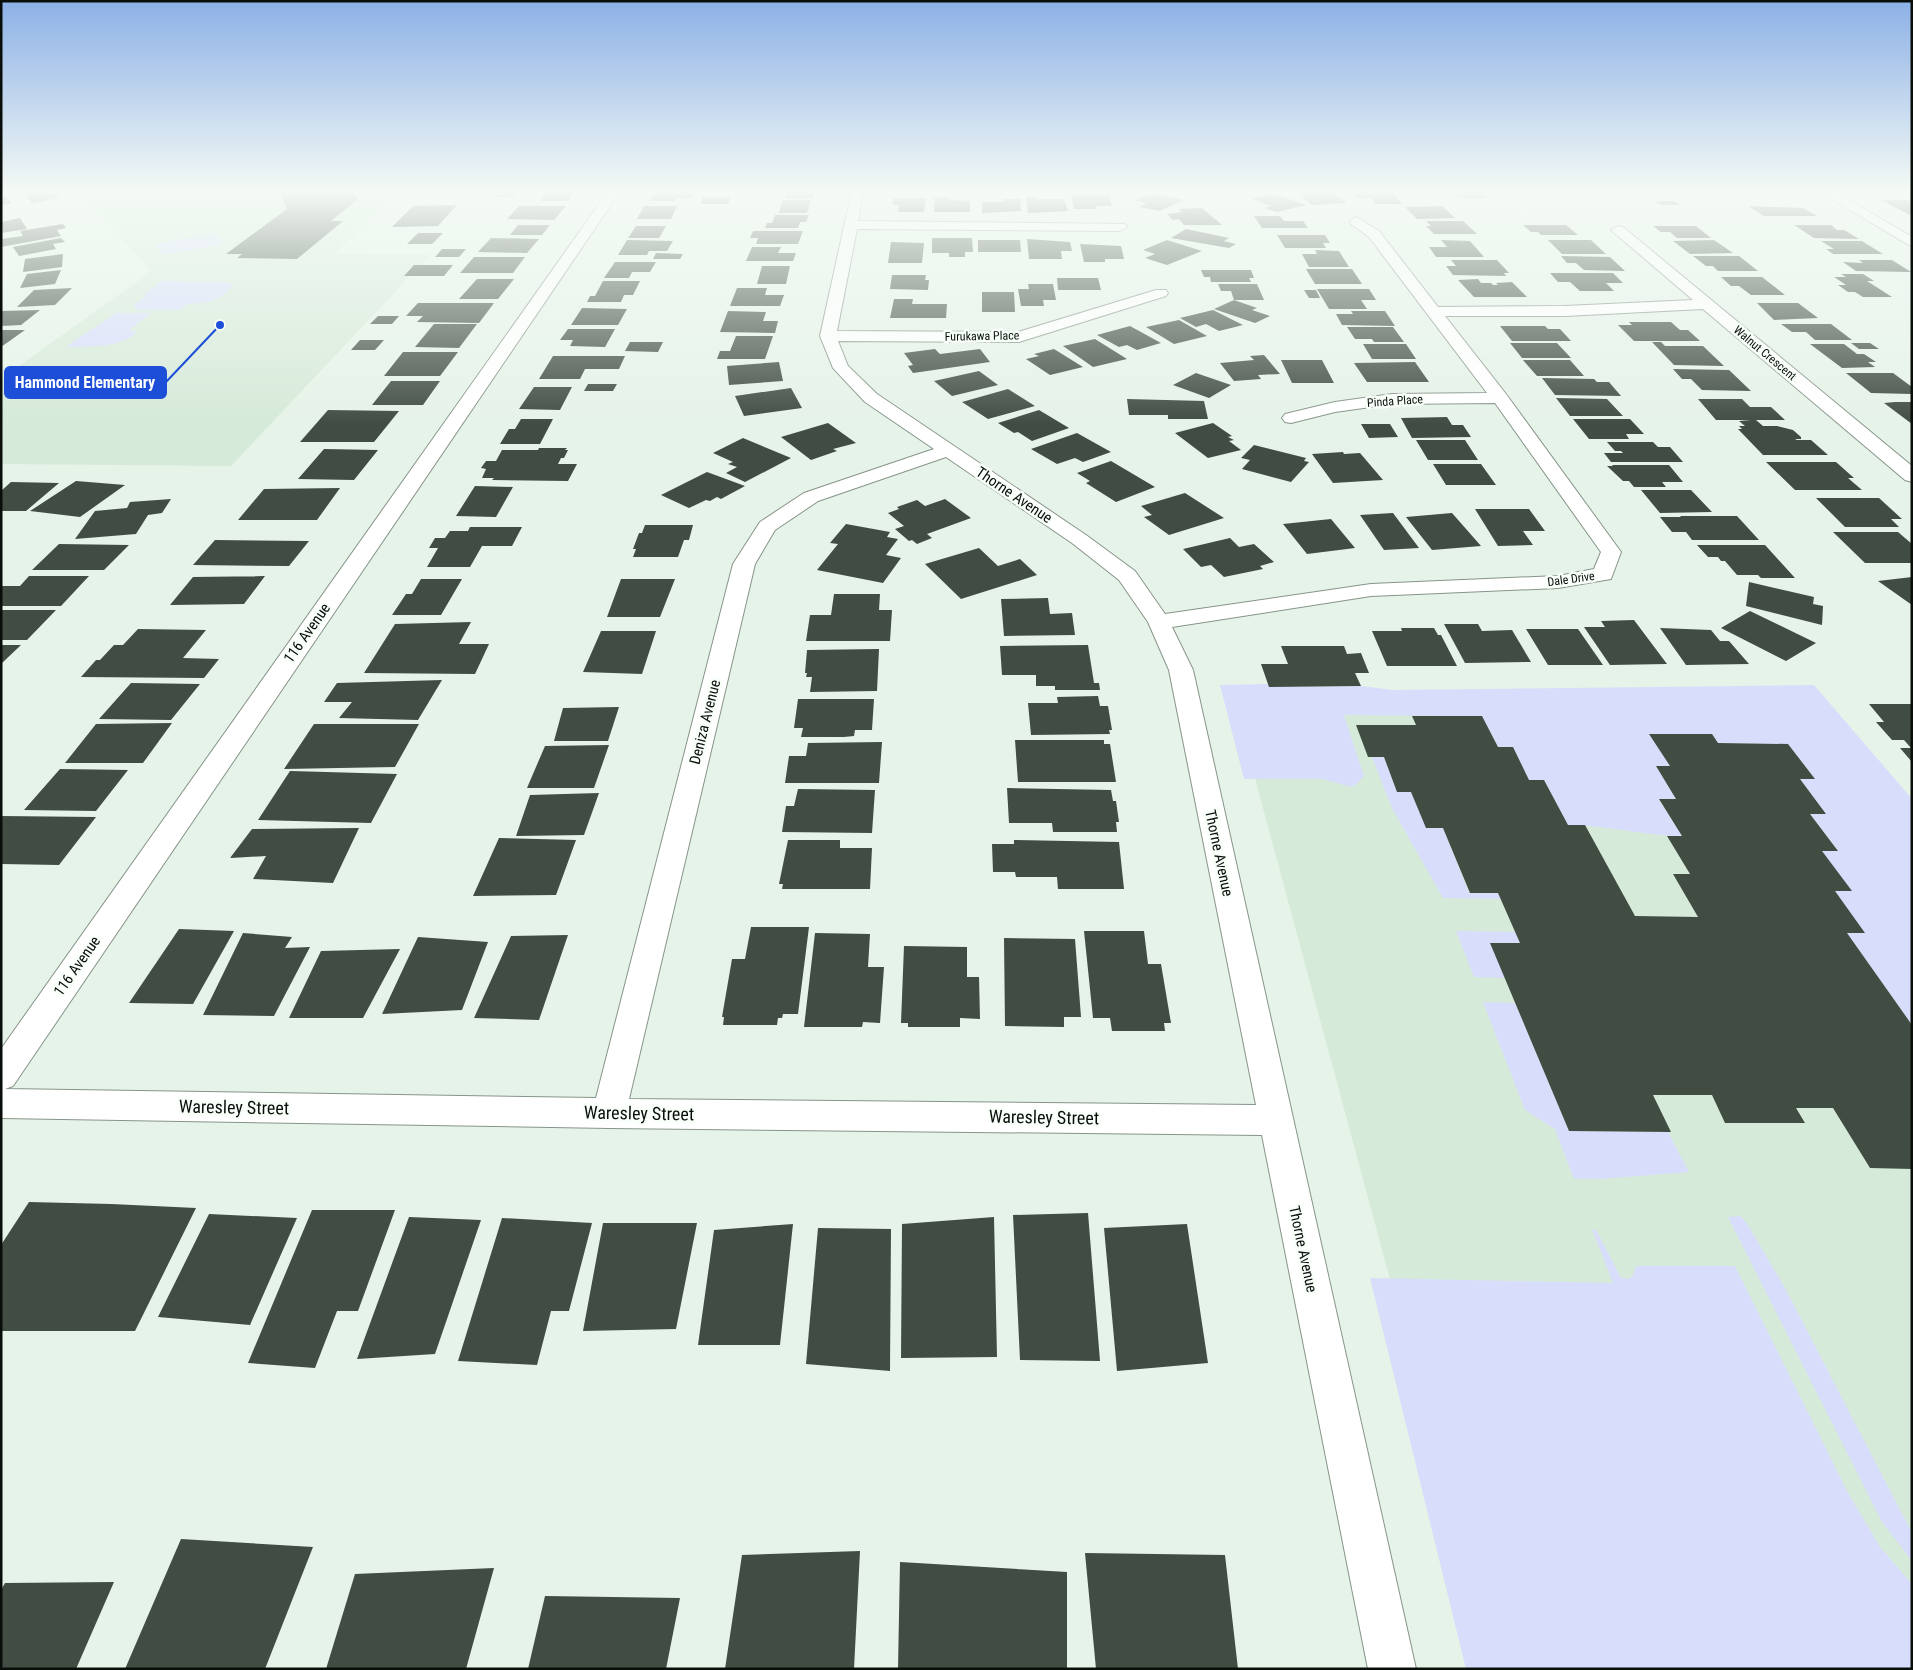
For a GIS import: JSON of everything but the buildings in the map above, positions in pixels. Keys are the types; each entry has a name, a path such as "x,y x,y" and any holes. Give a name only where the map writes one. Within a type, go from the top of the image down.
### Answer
{"street":[{"name":"116 Avenue","path":"1,1076 560,268"},
{"path":"828,336 841,268"},
{"name":"Dale Drive","path":"1159,622 1371,590 1558,582 1603,574 1611,552 1500,398 1400,268"},
{"name":"Walnut Crescent","path":"1664,268 1912,476"},
{"name":"Furukawa Place","path":"828,336 1018,337 1161,293"},
{"path":"1434,312 1565,311 1707,304"},
{"name":"Thorne Avenue","path":"828,336 841,368 871,398 1079,539 1127,576 1159,622 1181,670 1392,1669"},
{"name":"Pinda Place","path":"1291,418 1335,407 1392,399 1500,398"},
{"name":"Deniza Avenue","path":"609,1113 744,564 767,526 812,497 947,451"},
{"name":"Waresley Street","path":"1,1104 1276,1120"}],"shaded area":[{"path":"149,268 418,268 231,466 1,464 1,379 152,271"},
{"path":"161,281 227,282 234,286 213,301 187,304 180,310 138,310 133,306 147,295 143,295"},
{"path":"116,313 151,313 130,329 136,333 120,342 102,346 66,347 79,338"},
{"path":"1269,684 1270,687 1361,686 1393,690 1814,685 1912,799 1912,1025 1847,933 1864,933 1835,891 1851,891 1822,851 1838,850 1810,814 1826,814 1800,779 1815,779 1788,744 1718,743 1712,734 1670,766 1656,766 1676,799 1659,800 1682,836 1568,825 1544,780 1529,780 1513,747 1498,747 1482,716 1344,715 1364,776 1357,784 1351,787 1323,779 1244,779 1220,685"},
{"path":"1232,693 1815,693 1912,808 1912,1669 1495,1669"},
{"path":"1372,757 1384,757 1397,792 1411,792 1443,828 1469,893 1498,893 1501,899 1443,898 1392,808"},
{"path":"1456,931 1515,932 1520,943 1505,978 1474,977"},
{"path":"1483,1002 1515,1003 1569,1131 1668,1132 1689,1172 1601,1179 1574,1179 1555,1129 1525,1110"},
{"path":"1740,1216 1746,1222 1785,1288 1912,1533 1912,1561 1882,1522 1728,1217"},
{"path":"1592,1229 1596,1230 1621,1278 1629,1279 1633,1275 1636,1266 1735,1266 1847,1491 1880,1547 1912,1584 1912,1669 1466,1669 1370,1278 1613,1283"}],"place":[{"name":"Hammond Elementary","path":"220,325"}]}
